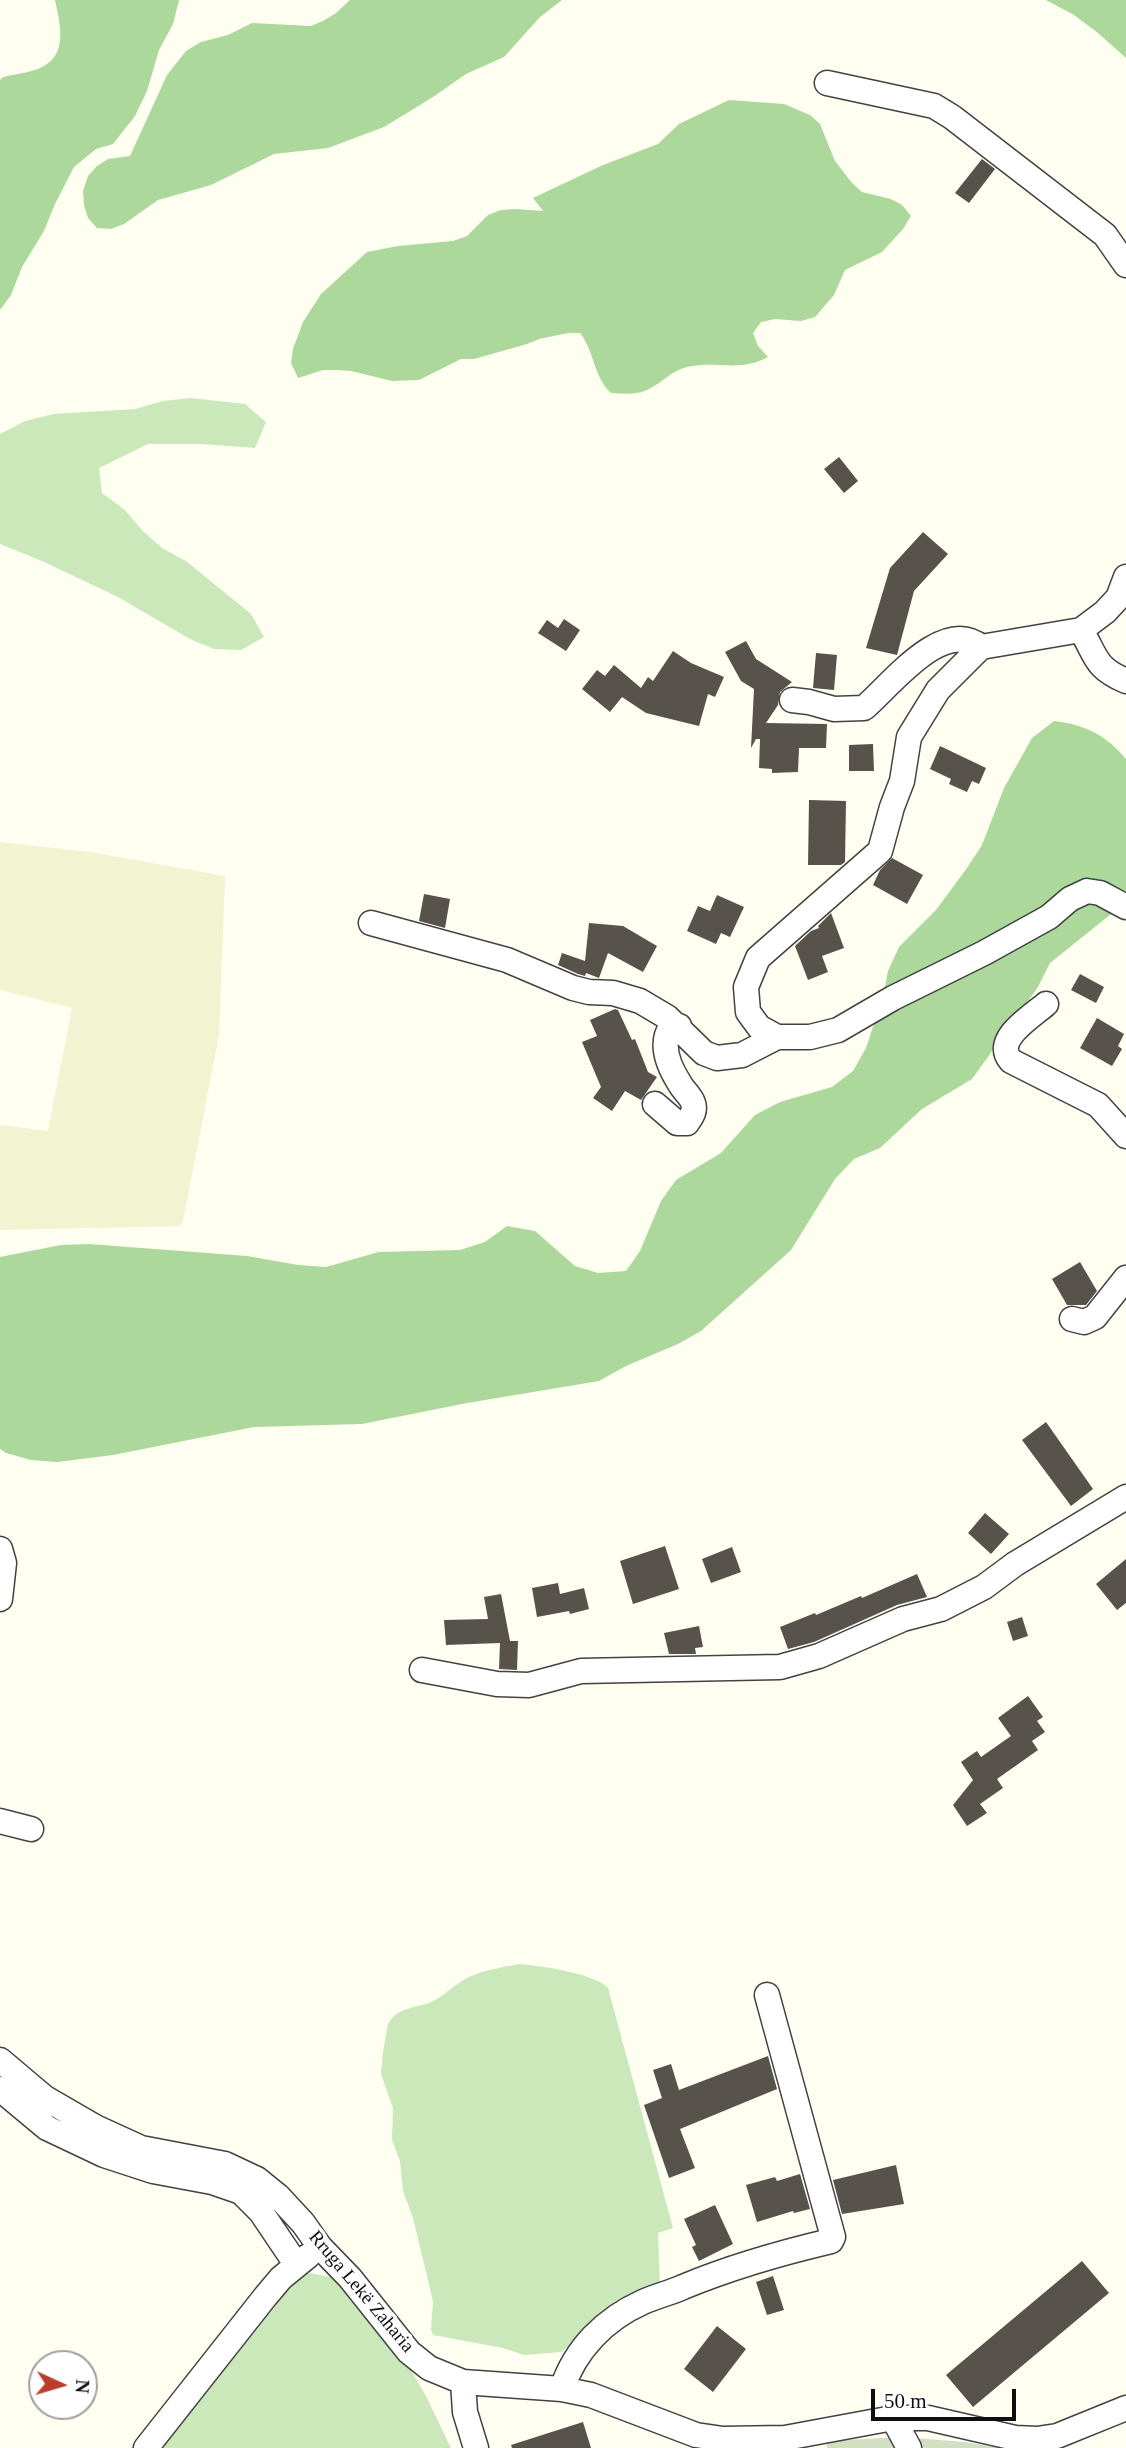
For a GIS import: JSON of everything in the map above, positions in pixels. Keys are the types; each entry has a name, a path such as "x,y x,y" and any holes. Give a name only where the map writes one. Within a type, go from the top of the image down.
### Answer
{"street":[{"path":"827,83 934,106 1105,235 1126,265"},
{"path":"777,1037 759,1027 748,1012 746,987 758,958 880,851 902,780 909,737 938,690 981,647 1081,630 1118,598 1126,578"},
{"path":"1081,630 1096,662 1109,674 1126,681"},
{"path":"792,700 834,709 864,708 913,661 935,647 960,639 972,639 981,647"},
{"path":"371,923 507,960 573,988 612,993 640,1001 678,1026 704,1053 717,1058 742,1055 777,1037 810,1037 838,1030 893,998 1049,917 1070,899 1087,891 1100,893 1126,907"},
{"path":"1046,1004 1009,1037 1004,1046 1005,1054 1011,1061 1098,1105 1126,1136"},
{"path":"655,1104 677,1123 687,1124 694,1113 693,1101 678,1082 664,1048 665,1035 671,1027 678,1026"},
{"path":"1072,1319 1084,1322 1095,1317 1126,1278"},
{"path":"422,1670 497,1684 529,1685 581,1671 780,1667 819,1656 903,1619 941,1609 984,1587 1015,1564 1126,1497"},
{"path":"0,1549 4,1563 0,1599"},
{"path":"0,1821 31,1829"},
{"path":"562,2389 580,2350 598,2331 623,2312 707,2276 769,2256 831,2241 833,2237 767,1995"},
{"name":"Rruga Lekë Zaharia","path":"0,2060 45,2098 95,2127 141,2148 225,2164 257,2179 278,2196 303,2223 320,2248 350,2278 409,2351 429,2368 463,2382 562,2389 611,2402 696,2435 723,2439 785,2438 893,2418 928,2418 1014,2438 1037,2439 1057,2436 1126,2408"},
{"path":"0,2089 47,2128 104,2155 153,2171 212,2182 242,2192 261,2212 296,2264"},
{"path":"146,2448 265,2297 296,2264 320,2248"},
{"path":"463,2382 465,2412 476,2448"},
{"path":"893,2418 909,2448"}],"green space":[{"path":"55,0 179,0 173,24 159,50 147,91 135,116 113,144 96,149 74,167 44,231 22,267 11,295 0,310 0,80 40,68 55,56 59,47 60,28"},
{"path":"350,0 562,0 540,17 504,57 466,74 384,127 328,148 274,154 211,185 158,200 124,224 111,229 97,228 88,218 83,191 88,176 108,159 130,156 167,75 186,51 201,42 228,35 252,23 311,26 336,13"},
{"path":"1046,0 1126,0 1126,58 1074,15"},
{"path":"729,100 784,104 810,115 820,124 835,161 852,183 862,192 891,199 902,205 911,216 882,252 845,270 834,295 815,317 801,321 775,319 761,322 753,333 758,346 768,357 747,364 687,367 645,391 631,394 611,393 601,379 580,333 568,333 474,359 461,359 419,380 392,381 337,370 323,370 298,378 291,363 303,322 321,294 367,252 453,241 467,236 488,215 501,210 543,211 533,198 603,165 658,144 679,124"},
{"path":"191,398 245,404 266,422 255,448 148,444 99,468 102,493 125,510 162,548 186,561 251,614 264,637 241,650 214,649 190,639 118,597 0,544 0,434 25,421 54,414 135,409 163,401"},
{"path":"1054,721 1094,732 1126,759 1126,902 1050,963 1038,987 972,1079 922,1109 880,1148 854,1159 835,1179 791,1250 701,1331 599,1381 362,1424 254,1427 113,1455 57,1462 31,1460 0,1449 0,1257 61,1245 89,1244 247,1256 326,1267 379,1252 460,1250 485,1242 507,1226 535,1231 575,1266 598,1273 626,1271 640,1251 661,1201 676,1180 721,1153 755,1115 780,1102 832,1087 853,1071 866,1048 883,997 888,971 899,947 936,910 967,868 982,845 1004,788 1032,738"},
{"path":"0,842 90,852 225,876 219,1035 182,1226 0,1230 0,1125 48,1131 72,1008 0,990"},
{"path":"520,1964 580,1974 608,1988 673,2228 658,2233 660,2288 579,2337 561,2352 524,2355 503,2348 433,2335 433,2301 413,2218 403,2191 400,2161 392,2140 393,2108 381,2074 388,2024 397,2014 435,2000 473,1975"},
{"path":"310,2273 331,2277 403,2357 426,2396 451,2448 131,2448 165,2404 292,2277"},
{"path":"902,2437 965,2442 999,2448 827,2448 827,2441"}],"building":[{"path":"982,159 995,169 969,203 955,193"},
{"path":"839,457 858,481 844,493 824,469"},
{"path":"923,532 948,554 914,591 897,655 866,648 890,568"},
{"path":"564,619 580,630 566,651 538,633 547,620 558,628"},
{"path":"746,641 756,659 792,682 780,692 778,705 766,723 827,724 826,748 799,748 798,772 772,773 772,769 759,768 760,739 756,739 751,748 754,689 741,681 725,652"},
{"path":"673,651 691,663 724,677 715,697 708,694 699,726 646,713 622,697 610,712 582,689 597,670 605,676 614,665 641,688 648,677 653,681"},
{"path":"816,653 837,655 834,690 813,688"},
{"path":"873,744 874,771 849,771 849,745"},
{"path":"940,746 986,768 979,784 972,781 967,792 949,784 951,779 930,769"},
{"path":"809,800 846,801 845,862 841,865 808,865"},
{"path":"892,858 923,875 907,904 873,885 880,870"},
{"path":"424,894 450,899 445,928 419,921"},
{"path":"717,895 744,907 730,937 721,933 716,944 687,931 698,906 710,911"},
{"path":"831,913 844,948 822,956 828,972 808,980 795,946 811,931 819,928"},
{"path":"589,923 623,926 657,946 643,972 608,953 599,978 586,973 585,976 578,974 558,965 562,953 585,961"},
{"path":"1080,974 1104,987 1096,1003 1071,990"},
{"path":"618,1010 632,1040 635,1039 648,1072 657,1077 641,1100 625,1091 612,1111 593,1098 601,1087 582,1042 597,1036 590,1020"},
{"path":"1097,1018 1124,1034 1118,1046 1122,1049 1112,1066 1080,1048"},
{"path":"1080,1262 1097,1291 1086,1305 1067,1305 1052,1279"},
{"path":"1046,1422 1093,1489 1071,1506 1022,1440"},
{"path":"985,1513 1009,1534 991,1554 968,1533"},
{"path":"665,1546 679,1589 633,1604 620,1561"},
{"path":"732,1547 741,1572 711,1583 702,1559"},
{"path":"1126,1559 1126,1603 1117,1610 1096,1584"},
{"path":"917,1574 927,1597 897,1605 814,1642 788,1649 780,1627 861,1596 862,1598"},
{"path":"558,1583 560,1594 584,1588 589,1609 537,1617 532,1588"},
{"path":"501,1594 510,1641 518,1641 517,1670 499,1669 500,1643 446,1645 444,1620 488,1619 484,1597"},
{"path":"1022,1617 1028,1636 1013,1641 1007,1622"},
{"path":"699,1626 703,1647 695,1648 696,1654 669,1654 664,1633"},
{"path":"1028,1696 1043,1717 1037,1721 1045,1732 1032,1741 1038,1750 997,1779 1003,1788 980,1804 987,1813 967,1826 953,1805 973,1780 961,1762 977,1751 981,1757 1011,1736 998,1718"},
{"path":"768,2056 777,2089 680,2129 695,2168 669,2178 644,2105 662,2098 653,2070 671,2064 679,2090"},
{"path":"896,2165 904,2204 842,2214 833,2180"},
{"path":"800,2174 810,2209 794,2213 793,2211 757,2222 746,2185 775,2177 777,2181"},
{"path":"715,2205 733,2244 699,2261 692,2247 696,2245 684,2219"},
{"path":"1082,2261 1109,2293 973,2407 946,2375"},
{"path":"773,2276 784,2310 767,2315 756,2282"},
{"path":"717,2326 746,2349 713,2392 684,2369"},
{"path":"583,2422 591,2448 512,2448 511,2445"}]}
